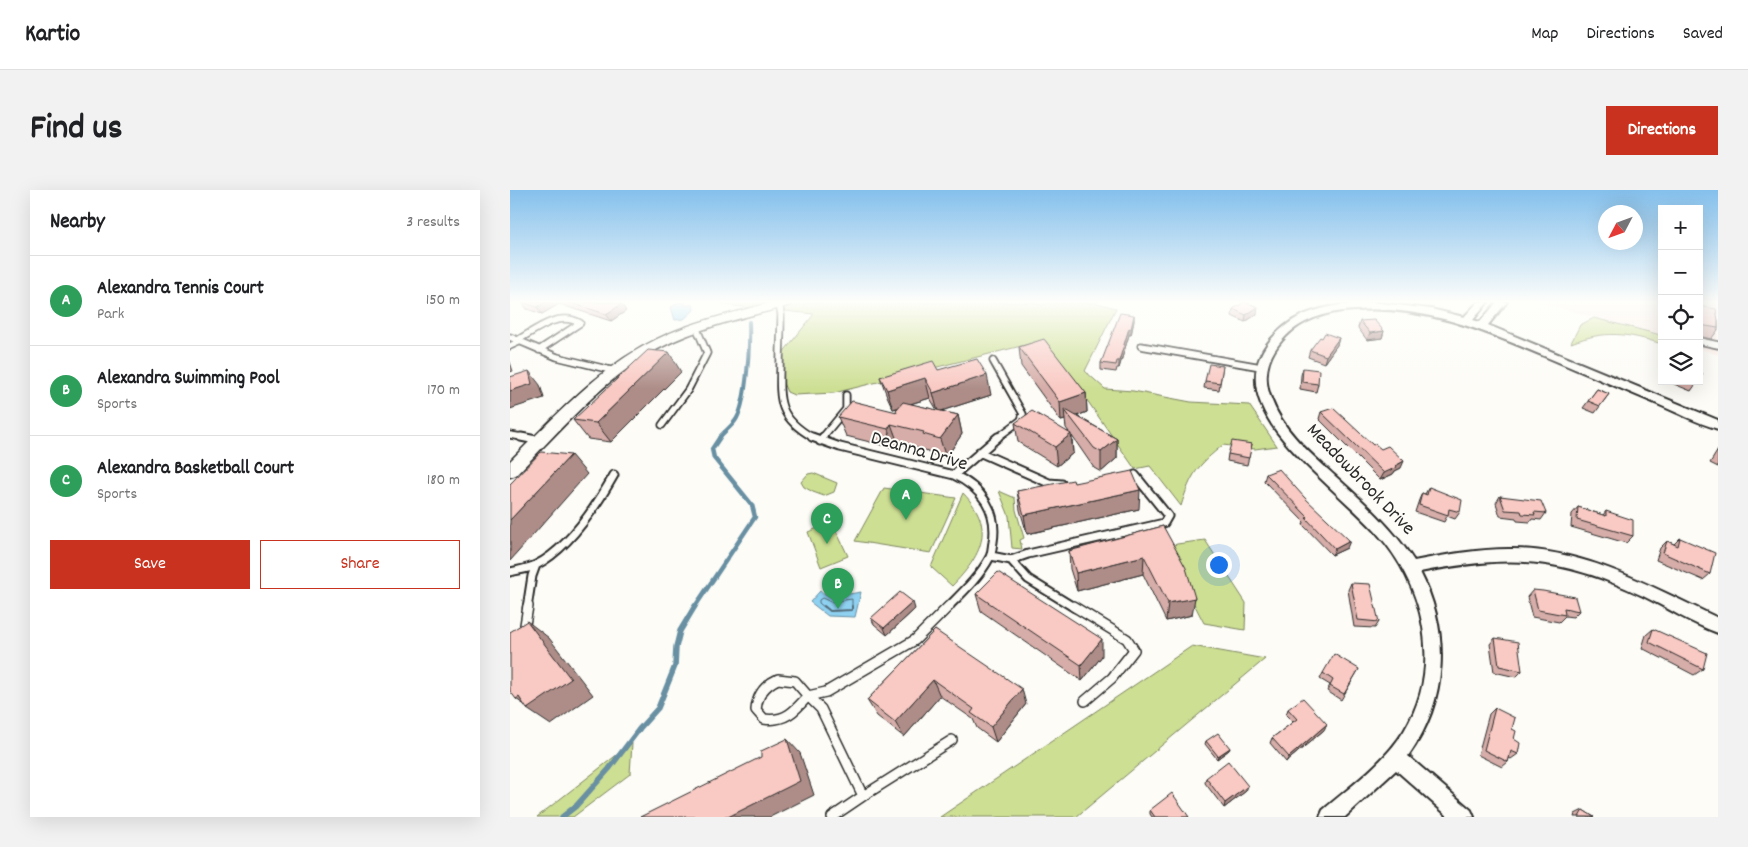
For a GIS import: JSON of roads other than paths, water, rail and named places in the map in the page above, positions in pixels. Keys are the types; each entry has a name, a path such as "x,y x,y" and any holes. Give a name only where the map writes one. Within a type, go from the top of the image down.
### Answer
{"street":[{"path":"510,471 615,371 656,345 692,331"},
{"name":"Meadowbrook Drive","path":"1285,331 1267,352 1262,367 1261,379 1264,397 1272,417 1281,429 1389,537 1411,568 1427,606 1432,627 1433,675 1428,698 1420,719 1409,739 1395,757 1330,817"},
{"name":"Meadowbrook Drive","path":"1495,331 1718,425"},
{"path":"1411,568 1504,554 1550,558 1598,570 1718,626"},
{"path":"1395,757 1464,817"}],"lane":[{"path":"510,346 537,331"},
{"path":"539,350 567,331"},
{"path":"662,426 688,390 708,354 699,331"},
{"name":"Deanna Drive","path":"781,331 780,398 783,412 789,421 804,434 820,442 954,474 970,482 984,496 993,515 995,531 991,556 967,588 915,640 826,692 808,696"},
{"path":"510,337 557,358 615,371"},
{"path":"1703,342 1718,345"},
{"path":"1141,346 1262,367"},
{"path":"954,474 1021,420 1023,414 993,361"},
{"path":"820,442 846,409 846,396"},
{"path":"510,435 541,441"},
{"path":"979,452 1049,483 1066,484"},
{"path":"510,572 536,565 559,548 605,492 614,475"},
{"path":"991,556 1011,560 1028,554 1164,523 1168,516 1135,475"},
{"path":"1011,560 1028,579 1127,638 1134,650 1126,664 1107,685 1085,701"},
{"path":"525,625 532,576 536,565"},
{"path":"808,696 791,716 778,720 764,719 756,710 758,697 762,690 776,680 784,679 797,682 821,709 863,796"},
{"path":"832,817 952,740"}],"water":[{"path":"820,591 831,597 861,592 855,617 828,616 810,602"}],"waterway":[{"path":"719,438 735,421 740,409 747,371 749,331"},
{"path":"694,608 755,517 752,505 714,458 712,449 720,437"},
{"path":"562,817 576,806 609,769 640,728 658,708 675,666 676,647 680,631 695,606"}],"place":[{"name":"Alexandra Tennis Court","path":"906,520"},
{"name":"Alexandra Basketball Court","path":"827,544"},
{"name":"Alexandra Swimming Pool","path":"838,609"}]}
